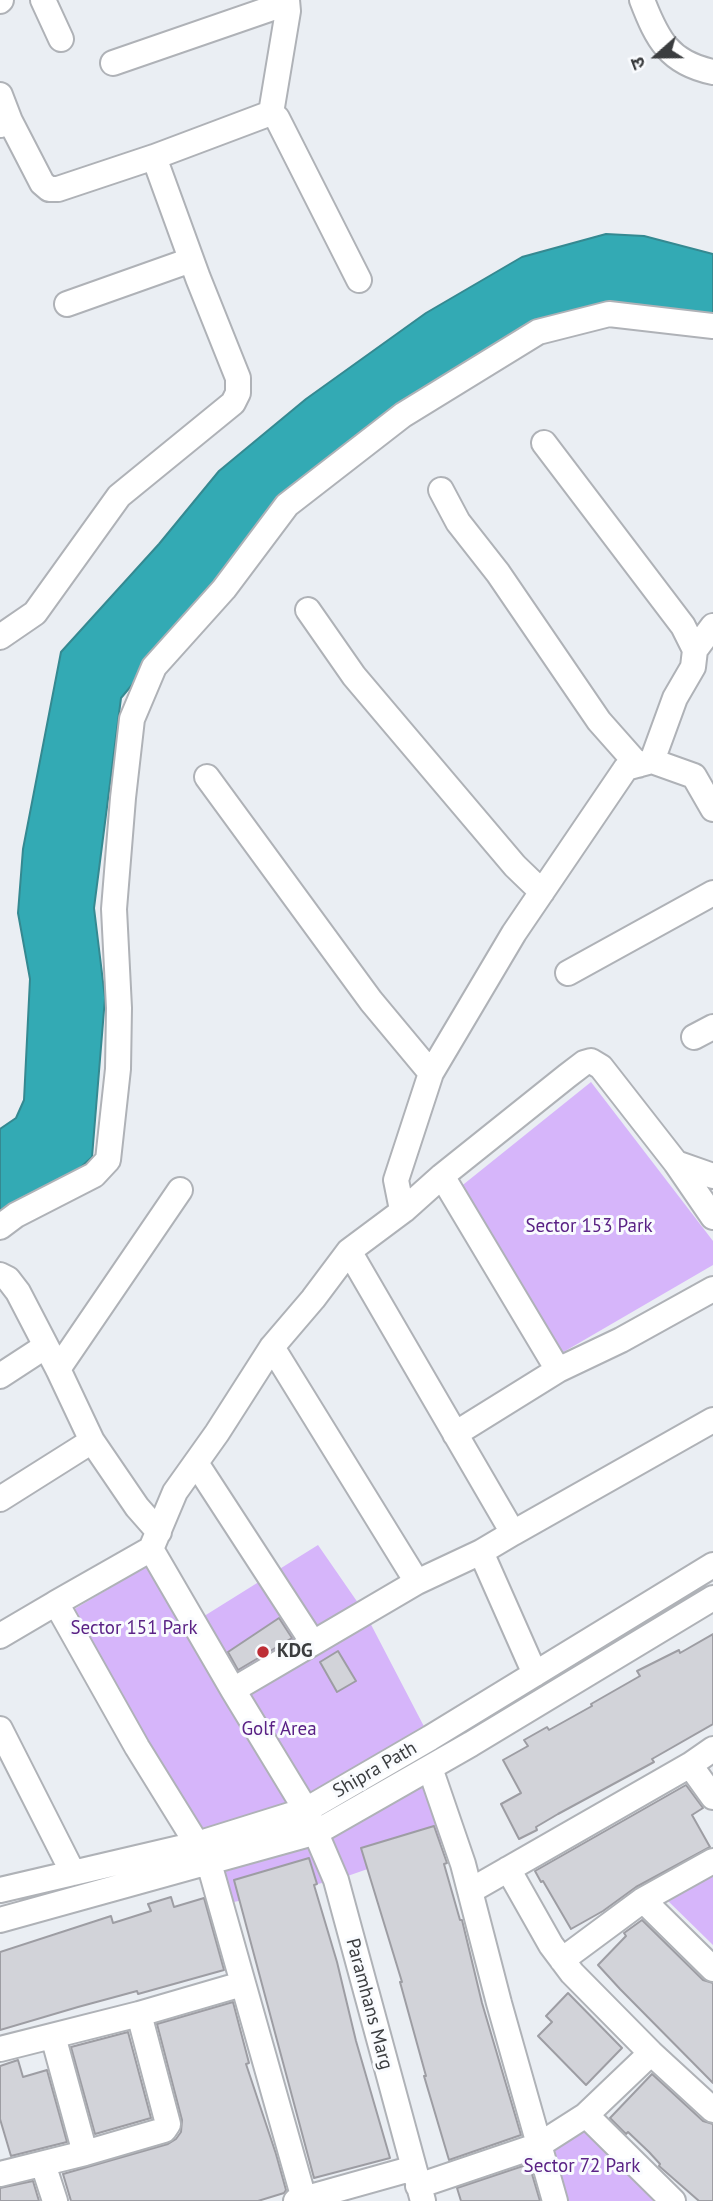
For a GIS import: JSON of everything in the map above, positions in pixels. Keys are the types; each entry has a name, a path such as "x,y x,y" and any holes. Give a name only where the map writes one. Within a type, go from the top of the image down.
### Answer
{"street":[{"path":"43,0 61,39"},
{"path":"642,0 652,25 682,62 713,72"},
{"path":"113,63 287,2 271,113"},
{"path":"0,95 5,123 42,183 49,189 58,189 154,157 271,113"},
{"path":"271,113 277,118 359,279"},
{"path":"0,637 35,613 119,496 233,403 238,393 238,378 154,157"},
{"path":"67,304 191,260"},
{"path":"0,1227 16,1215 94,1175 108,1160 118,1069 120,1008 114,909 123,798 132,719 154,667 224,589 287,505 403,415 538,332 609,314 713,326"},
{"path":"544,443 683,626 695,650"},
{"path":"441,490 458,522 498,573 599,721 645,763 694,776 713,809"},
{"path":"308,610 354,676 515,866 542,892"},
{"path":"645,763 675,698 693,667 695,650 713,626"},
{"path":"404,1210 396,1180 431,1073 514,933 626,768 645,763"},
{"path":"207,777 372,1001 431,1073"},
{"path":"568,973 713,893"},
{"path":"0,1636 155,1540 175,1492 272,1348 349,1251 404,1210 442,1176 584,1063 591,1061 601,1067 676,1163 713,1217"},
{"path":"676,1163 713,1176"},
{"path":"442,1176 558,1370"},
{"path":"58,1369 180,1190"},
{"path":"349,1251 513,1533"},
{"name":"Paramhans Marg","path":"0,1275 8,1279 18,1292 92,1441 155,1540 233,1690 317,1832 336,1880 418,2185"},
{"path":"455,1434 558,1370 621,1340 713,1289"},
{"path":"0,1376 46,1346"},
{"path":"272,1348 417,1582"},
{"path":"233,1690 417,1582 481,1552 713,1420"},
{"path":"0,1499 92,1441"},
{"path":"196,1463 313,1643"},
{"path":"481,1552 535,1674"},
{"name":"Shipra Path","path":"0,1920 203,1853 306,1810 535,1674 709,1575"},
{"name":"Shipra Path","path":"0,1890 74,1873 317,1832 430,1768 713,1598"},
{"path":"56,1603 137,1747 203,1853 242,1984 300,2200 418,2185 539,2146 586,2115 651,2053"},
{"path":"0,1729 74,1873"},
{"path":"470,1891 690,1765 713,1749"},
{"path":"690,1765 713,1797"},
{"path":"430,1768 463,1864 555,2201"},
{"path":"562,1960 643,1900 713,1861"},
{"path":"508,1869 572,1973 651,2053 713,2110"},
{"path":"643,1900 713,1969"},
{"path":"0,2049 139,2014 242,1984"},
{"path":"1,2169 43,2164 164,2130 168,2124 139,2014"},
{"path":"53,2036 85,2153"},
{"path":"586,2115 673,2201"},
{"path":"43,2164 55,2201"}],"green space":[{"name":"Sector 153 Park","path":"591,1082 713,1241 713,1265 560,1354 459,1188"},
{"name":"Golf Area","path":"318,1545 365,1613 430,1738 454,1839 336,1880 220,1905 71,1611 149,1565 193,1623"},
{"path":"713,1876 713,1945 667,1900"},
{"name":"Sector 72 Park","path":"592,2126 671,2201 555,2201 539,2145"}],"water":[{"path":"606,234 644,236 713,254 713,336 626,311 534,334 267,523 121,698 94,908 105,998 92,1157 80,1168 0,1218 0,1129 16,1118 24,1100 30,979 18,913 23,849 61,652 159,544 219,471 306,399 426,313 522,257"}],"building":[{"path":"279,1618 292,1638 238,1670 228,1652"},
{"path":"713,1634 713,1724 652,1759 654,1762 558,1814 536,1827 537,1830 519,1839 501,1804 521,1793 503,1760 528,1746 524,1740 547,1727 549,1730 640,1676 637,1671 679,1650 680,1653"},
{"path":"338,1651 356,1681 337,1692 320,1662"},
{"path":"686,1785 703,1808 692,1815 710,1847 636,1887 603,1911 571,1929 535,1871"},
{"path":"434,1826 447,1863 444,1864 521,2135 449,2160 424,2076 402,1982 361,1848"},
{"path":"309,1858 356,2041 390,2158 314,2178 234,1880"},
{"path":"171,1897 174,1907 204,1898 224,1970 138,1994 137,1991 0,2030 0,1952 111,1916 113,1923 151,1911 148,1904"},
{"path":"642,1920 703,1980 713,1983 713,2083 598,1965 626,1936 624,1933"},
{"path":"568,1993 622,2048 586,2085 538,2036 552,2022 546,2016"},
{"path":"233,2002 249,2063 246,2064 276,2154 286,2190 284,2193 258,2201 71,2201 63,2174 168,2144 181,2132 182,2120 157,2024"},
{"path":"128,2032 151,2118 95,2134 71,2047"},
{"path":"18,2060 23,2077 47,2070 67,2142 11,2156 0,2119 0,2066"},
{"path":"652,2074 703,2121 713,2124 713,2201 699,2201 610,2118"},
{"path":"529,2164 540,2201 461,2201 457,2188"},
{"path":"33,2181 39,2201 0,2201 0,2188"}],"place":[{"name":"KDG","path":"263,1652"}],"park label":[{"name":"Sector 151 Park","path":"134,1629"}]}
